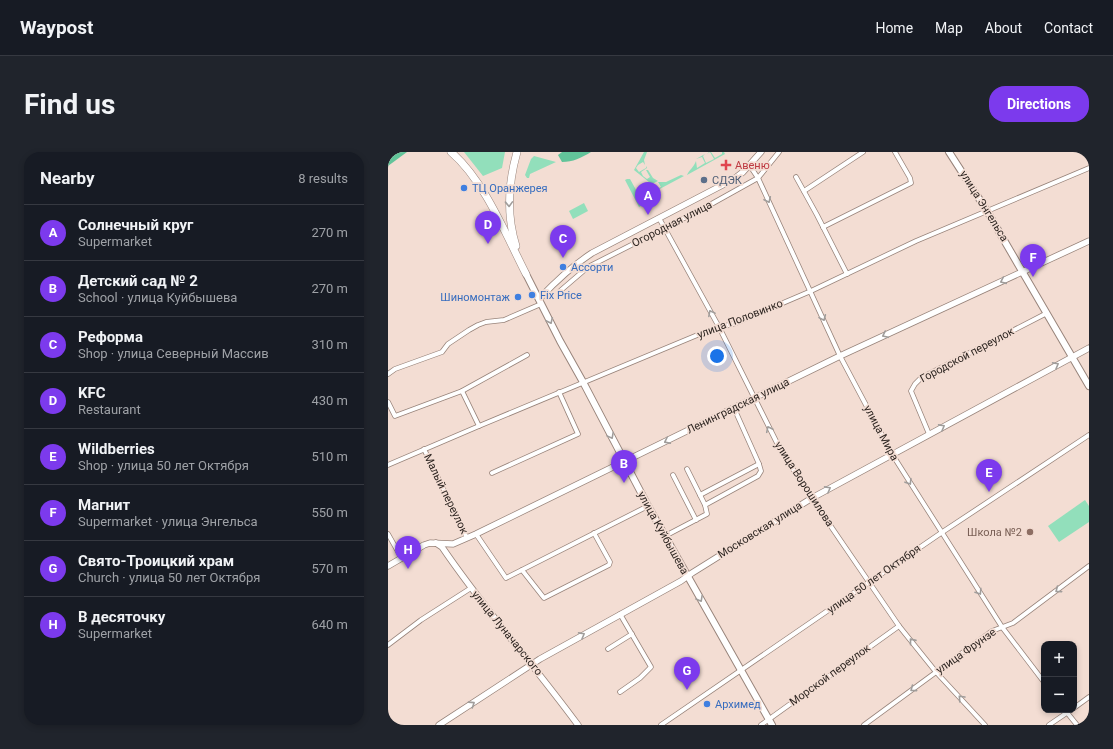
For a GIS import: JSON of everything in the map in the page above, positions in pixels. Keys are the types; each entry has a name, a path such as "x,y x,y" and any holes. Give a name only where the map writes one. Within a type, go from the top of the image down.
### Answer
{"highway":[{"path":"451,152 467,168 477,183 526,274"},
{"path":"517,152 509,186 509,219 517,250 526,274"}],"main road":[{"name":"улица Энгельса","path":"949,152 987,211 1089,386"},
{"name":"улица Куйбышева","path":"526,274 648,506 771,722"}],"street":[{"path":"388,374 395,369 442,352 448,344 478,325 504,320 540,301 557,281 582,260 604,246 734,179 750,166 761,152"},
{"name":"Огородная улица","path":"560,291 588,267 706,208 758,178 779,152"},
{"path":"804,191 863,152"},
{"path":"823,227 911,183 910,178 896,152"},
{"name":"улица Мира","path":"750,166 758,178 840,356 892,454 1002,627 1041,678"},
{"name":"улица Половинко","path":"388,465 707,331 736,323 811,291 916,241 1089,168"},
{"path":"796,177 847,274"},
{"name":"улица Ворошилова","path":"660,218 719,328 778,445 899,626 936,672 985,725"},
{"name":"Ленинградская улица","path":"388,566 401,557 424,545 436,543 447,544 468,538 840,356 1089,241"},
{"name":"Городской переулок","path":"929,434 911,391 915,384 921,378 1047,313"},
{"name":"Московская улица","path":"439,725 540,659 688,577 692,573 812,498 1089,348"},
{"path":"388,402 395,416 462,391 527,355"},
{"path":"462,391 479,426"},
{"path":"492,473 578,434 560,392"},
{"path":"705,505 758,476 761,471 734,408"},
{"name":"улица 50 лет Октября","path":"661,725 941,533 1089,435"},
{"name":"Малый переулок","path":"424,449 468,538"},
{"path":"700,495 759,464"},
{"path":"665,536 707,514 705,505 687,469"},
{"path":"673,475 696,520"},
{"path":"476,534 506,578 648,506"},
{"path":"522,570 544,598 609,565 610,562 594,533"},
{"path":"388,534 401,557"},
{"path":"454,564 451,559 451,551 453,546 458,542"},
{"name":"улица Луначарского","path":"436,543 442,547 471,588 532,664 578,725"},
{"name":"улица Фрунзе","path":"864,725 992,631 1010,625 1019,619 1089,566"},
{"path":"388,645 421,620 471,588"},
{"path":"620,614 651,666 640,678 620,692"},
{"name":"Морской переулок","path":"761,725 771,722 899,626"},
{"path":"608,649 632,634"},
{"path":"1077,706 1089,697"},
{"path":"1050,725 1065,713"},
{"path":"1069,713 1077,725"}],"green space":[{"path":"388,152 407,152 388,166"},
{"path":"464,152 505,152 502,168 483,176"},
{"path":"562,152 591,152 577,159 562,162 558,155"},
{"path":"644,152 647,152 644,160 645,165 643,162 636,168 639,172 646,168 646,166 647,168 641,172 647,179 650,177 646,170 648,170 653,178 658,181 652,184 655,190 661,187 658,182 666,182 681,175 684,176 654,192 649,182 634,170"},
{"path":"710,152 715,158 722,154 722,152 725,154 687,175 696,161 697,168 705,163 702,157 696,159 705,154 703,156 706,163 714,159"},
{"path":"534,156 556,162 530,174 529,178 527,178 525,175 531,159"},
{"path":"630,179 640,197 638,201 641,206 639,207 625,180"},
{"path":"584,203 588,211 573,219 569,211"},
{"path":"1085,500 1089,506 1089,522 1059,542 1048,526"}],"place":[{"name":"Авеню","path":"726,165"},
{"name":"СДЭК","path":"704,180"},
{"name":"ТЦ Оранжерея","path":"464,188"},
{"name":"Солнечный круг","path":"648,215"},
{"name":"KFC","path":"488,244"},
{"name":"Реформа","path":"563,258"},
{"name":"Ассорти","path":"563,267"},
{"name":"Магнит","path":"1033,277"},
{"name":"Fix Price","path":"532,295"},
{"name":"Шиномонтаж","path":"518,297"},
{"name":"Детский сад № 2","path":"624,483"},
{"name":"Wildberries","path":"989,492"},
{"name":"Школа №2","path":"1030,532"},
{"name":"В десяточку","path":"408,569"},
{"name":"Свято-Троицкий храм","path":"687,690"},
{"name":"Архимед","path":"707,704"}]}
